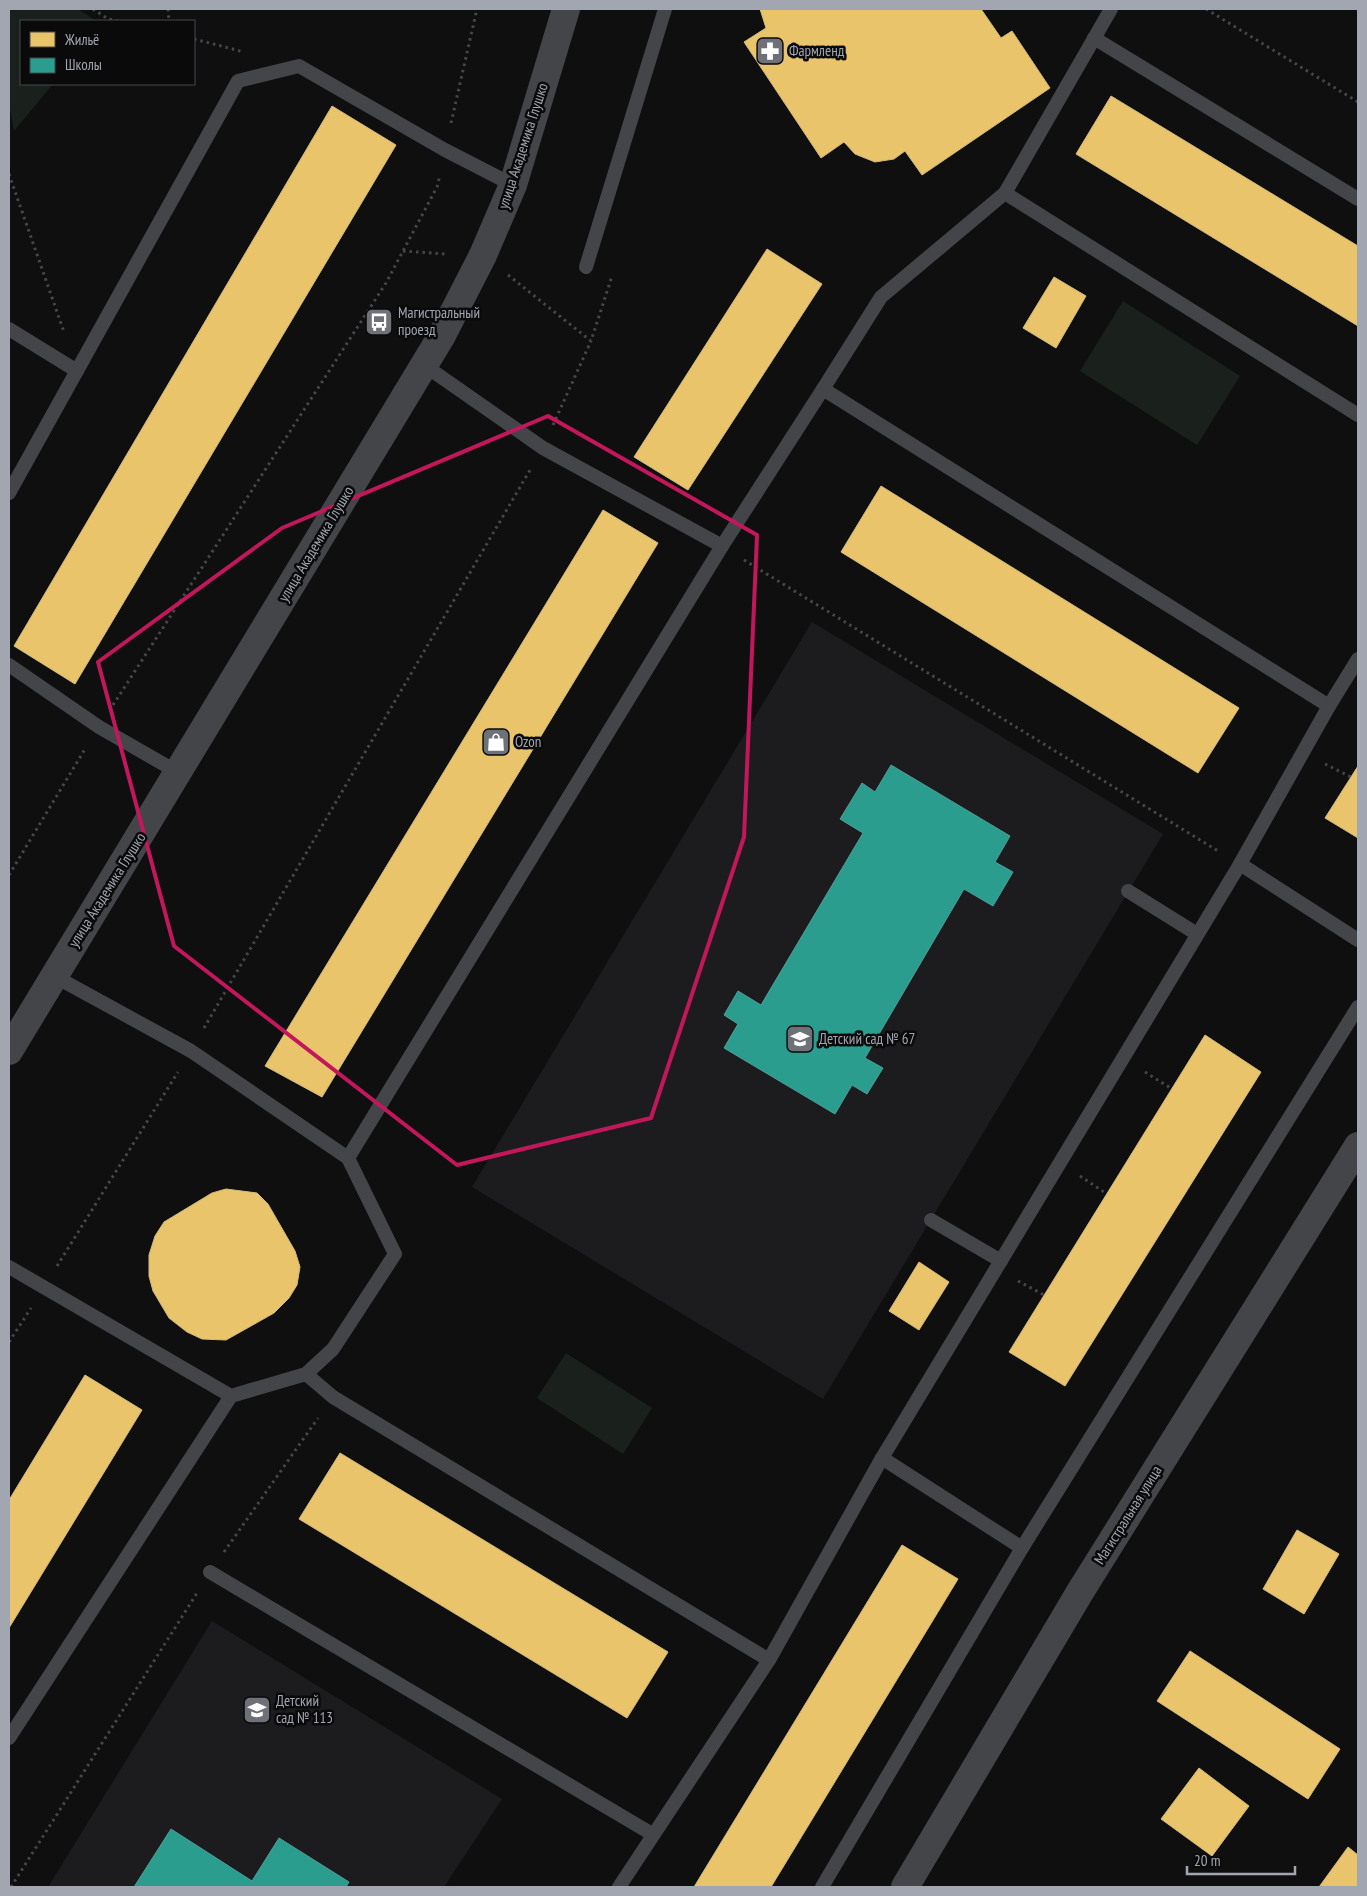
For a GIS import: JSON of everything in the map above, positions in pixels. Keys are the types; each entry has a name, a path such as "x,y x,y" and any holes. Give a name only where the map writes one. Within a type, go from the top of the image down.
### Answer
{"street":[{"name":"улица Академика Глушко","path":"9,1051 179,773 440,338 482,255 513,185 566,9"},
{"name":"Магистральная улица","path":"905,1887 1080,1592 1358,1146"}],"lane":[{"path":"586,267 665,9"},
{"path":"348,1158 722,546 881,297 1005,193 1111,9"},
{"path":"1094,38 1358,199"},
{"path":"9,493 238,81 298,66 445,150 513,185"},
{"path":"1005,193 1358,415"},
{"path":"9,329 77,371"},
{"path":"424,365 543,448 722,546"},
{"path":"823,389 1328,706"},
{"path":"619,1887 652,1834 770,1660 882,1458 1240,864 1328,706 1358,659"},
{"path":"9,665 99,727 179,773"},
{"path":"1240,864 1358,940"},
{"path":"1128,892 1198,934"},
{"path":"9,1738 231,1396 306,1374 333,1349 395,1254 348,1158 191,1051 54,976"},
{"path":"822,1887 1022,1548 1358,1007"},
{"path":"931,1220 1001,1261"},
{"path":"9,1267 231,1396"},
{"path":"306,1374 333,1397 770,1660"},
{"path":"882,1458 1022,1548"},
{"path":"210,1572 652,1834"}],"path":[{"path":"93,9 108,19 113,20"},
{"path":"9,875 99,727 386,284 437,187 476,9"},
{"path":"1206,9 1358,102"},
{"path":"9,174 77,371"},
{"path":"9,1342 191,1051 543,448 591,341"},
{"path":"722,546 1240,864"},
{"path":"1123,1058 1172,1089"},
{"path":"11,1887 210,1572 333,1397"}],"highlighted area":[{"path":"548,416 757,535 744,837 651,1118 457,1165 174,946 98,662 282,528"}],"shaded area":[{"path":"9,9 78,9 94,20 20,20 20,85 52,85 14,131 9,104"},
{"path":"1123,301 1240,376 1197,445 1080,371"},
{"name":"Детский сад № 67","path":"812,622 1163,834 823,1399 472,1187"},
{"path":"566,1353 652,1408 623,1454 537,1398"},
{"name":"Детский сад № 113","path":"212,1621 502,1799 444,1887 48,1887"}],"building: Жильё":[{"path":"760,9 981,9 1001,38 1012,31 1050,88 922,175 905,151 894,159 875,162 855,154 844,142 821,158 744,42 766,28"},
{"path":"1111,96 1358,246 1358,326 1076,154"},
{"path":"332,106 396,145 75,684 14,646"},
{"path":"767,249 822,284 688,490 634,457"},
{"path":"1054,277 1086,296 1056,348 1023,328"},
{"path":"881,486 1239,708 1198,773 841,552"},
{"path":"603,510 658,543 322,1097 265,1066"},
{"path":"1358,766 1358,838 1325,818"},
{"path":"1205,1035 1261,1072 1065,1386 1009,1352"},
{"path":"226,1189 257,1193 268,1204 295,1251 300,1267 297,1285 289,1298 274,1313 226,1340 202,1339 187,1332 169,1318 153,1291 149,1276 149,1255 155,1236 164,1222 212,1193"},
{"path":"919,1262 949,1282 919,1330 889,1311"},
{"path":"85,1375 142,1410 9,1628 9,1500"},
{"path":"340,1453 668,1652 627,1718 299,1519"},
{"path":"1297,1530 1339,1554 1304,1614 1263,1589"},
{"path":"902,1545 958,1579 771,1887 694,1887"},
{"path":"1190,1651 1340,1749 1308,1799 1157,1701"},
{"path":"1199,1768 1249,1806 1212,1856 1161,1819"},
{"path":"1348,1847 1358,1855 1358,1887 1319,1887"}],"building: Школы":[{"path":"891,765 1010,836 995,862 1013,872 993,906 964,889 865,1058 883,1068 867,1094 852,1085 835,1114 724,1048 738,1024 724,1015 738,991 761,1005 863,833 840,819 862,783 875,792"},
{"path":"171,1829 252,1881 279,1838 349,1882 346,1887 134,1887"}],"place":[{"name":"Фармленд","path":"770,51"},
{"name":"Магистральный проезд","path":"379,322"},
{"name":"Ozon","path":"496,742"},
{"name":"Детский сад № 67","path":"800,1039"},
{"name":"Детский сад № 113","path":"257,1710"}]}
